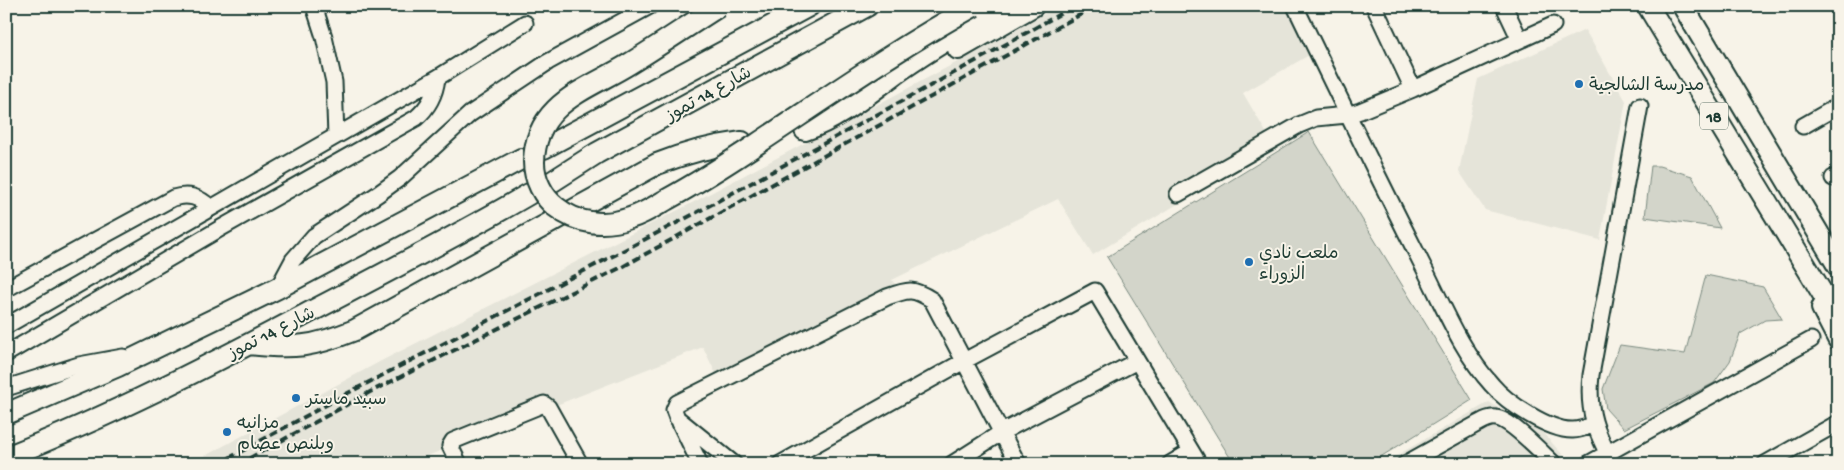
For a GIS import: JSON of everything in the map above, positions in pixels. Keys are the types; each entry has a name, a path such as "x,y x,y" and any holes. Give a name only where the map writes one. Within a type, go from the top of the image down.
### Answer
{"main road":[{"path":"719,6 628,65 576,92 549,116 539,131 534,148 534,168 538,184 548,201 564,213 579,220 596,223 615,223 633,218 707,178 910,42 975,14 1004,6"},
{"name":"شارع 14 تموز","path":"550,183 598,153 867,6"},
{"path":"867,94 906,80 1033,6"},
{"name":"18","path":"1648,6 1781,226"},
{"name":"18","path":"1683,6 1808,215"},
{"name":"شارع 14 تموز","path":"544,148 807,7"},
{"path":"804,130 828,120 867,94 975,14"},
{"path":"249,344 276,347 307,346 323,343 355,330 657,164 712,146 742,142"},
{"name":"شارع 14 تموز","path":"6,414 142,354 278,288 521,159"},
{"name":"شارع 14 تموز","path":"6,457 118,410 249,344 474,226 529,194"},
{"path":"1808,215 1838,259"},
{"path":"1808,215 1838,266"},
{"path":"1781,226 1838,319"},
{"path":"1781,226 1838,339"}],"street":[{"path":"314,6 324,37 334,82 336,136"},
{"path":"278,288 293,260 314,236 400,178 470,114 548,62 650,6"},
{"path":"1295,6 1347,115 1459,336 1480,371 1504,397 1547,423 1571,430 1582,429 1595,424"},
{"path":"1374,6 1413,89"},
{"path":"1504,6 1520,40"},
{"path":"6,326 437,78 525,23"},
{"path":"1178,194 1299,124 1316,118 1347,115 1413,89 1553,25"},
{"path":"6,354 221,228 416,118 431,100 437,78"},
{"path":"1610,458 1595,424 1590,407 1591,375 1640,106"},
{"path":"1803,126 1838,106"},
{"path":"6,290 173,198 182,195 192,196 201,199 211,208"},
{"path":"700,464 677,418 674,410 677,403 887,297 902,292 918,291 932,300 1018,464"},
{"path":"780,464 964,361 1095,291 1195,458 1170,464"},
{"path":"1588,464 1610,458 1811,340"},
{"path":"6,388 79,365 142,354"},
{"path":"952,464 1002,432 1137,361"},
{"path":"460,464 450,446 453,441 544,404 548,406 580,464"},
{"path":"677,418 734,464"},
{"path":"1405,464 1488,418 1496,418 1509,423 1554,464"},
{"path":"1765,464 1838,423"}],"shaded area":[{"path":"1058,6 1286,6 1311,54 1243,93 1274,146 1093,255 1058,199 892,280 903,297 716,374 703,347 407,464 190,464 383,360 690,204 995,42"},
{"path":"1585,30 1626,101 1600,240 1485,210 1459,171 1478,79"},
{"path":"1309,132 1472,400 1369,464 1234,464 1107,257"},
{"path":"1651,166 1659,166 1692,176 1720,228 1645,217"},
{"path":"1706,275 1763,287 1782,319 1765,320 1740,334 1730,361 1714,383 1624,429 1606,409 1603,389 1620,345 1685,354"},
{"path":"1489,402 1509,415 1533,422 1571,464 1382,464"}],"railway":[{"path":"218,464 348,393 692,215 1074,6"},
{"path":"239,464 370,392 622,267 1096,6"}],"place":[{"name":"مدرسة الشالجية","path":"1579,84"},
{"name":"ملعب نادي الزوراء","path":"1249,262"},
{"name":"سبيد ماستر","path":"296,398"},
{"name":"مزانيه وبلنص عصام","path":"227,432"}]}
